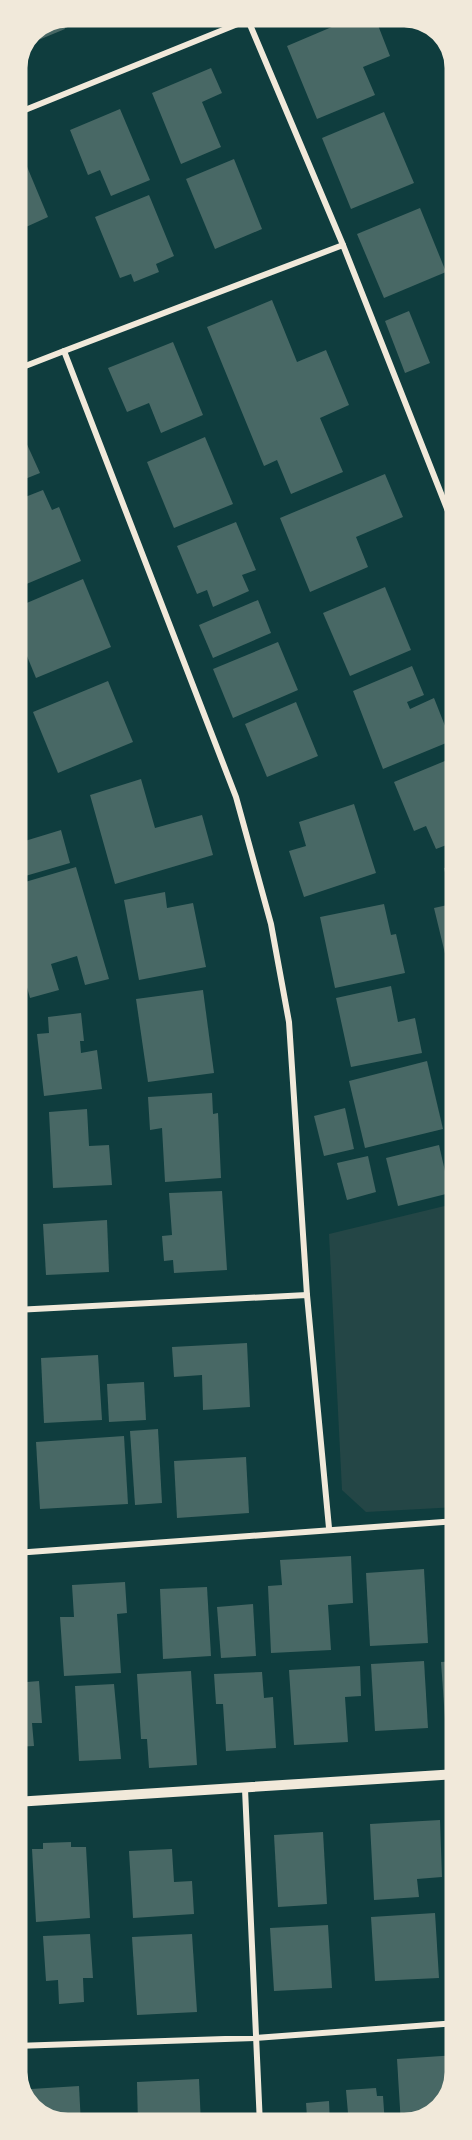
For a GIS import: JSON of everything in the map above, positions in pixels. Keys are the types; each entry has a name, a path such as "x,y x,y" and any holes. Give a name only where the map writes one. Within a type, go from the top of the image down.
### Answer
{"street":[{"path":"26,110 233,26"},
{"path":"251,26 343,244 446,506"},
{"path":"26,366 343,244"},
{"path":"64,351 236,797 271,924 289,1022 307,1295 329,1528"},
{"path":"26,1309 307,1295"},
{"path":"26,1552 329,1528 446,1522"},
{"path":"26,1801 446,1775"},
{"path":"245,1789 259,2114"},
{"path":"26,2046 255,2038 446,2024"}],"shaded area":[{"path":"446,1206 446,1508 366,1512 342,1490 329,1234"}],"building":[{"path":"64,26 65,29 35,41 51,29"},
{"path":"334,26 378,26 390,56 363,67 375,95 317,119 287,46"},
{"path":"211,68 222,93 202,102 221,147 181,164 152,93"},
{"path":"120,109 150,180 111,196 100,170 88,175 70,130"},
{"path":"384,112 414,183 351,209 322,138"},
{"path":"234,159 262,229 215,249 186,179"},
{"path":"26,164 48,217 26,227"},
{"path":"149,195 174,256 156,264 159,272 134,282 131,274 120,278 95,217"},
{"path":"420,208 446,272 384,298 357,234"},
{"path":"272,300 297,362 326,350 349,405 320,418 343,472 291,494 277,460 264,466 207,327"},
{"path":"409,311 430,363 405,373 385,321"},
{"path":"173,342 203,415 161,433 149,403 127,412 108,368"},
{"path":"205,437 233,504 174,528 147,462"},
{"path":"26,442 40,473 26,479"},
{"path":"385,474 403,517 356,537 368,567 310,592 280,518"},
{"path":"43,490 52,510 59,507 81,561 26,584 26,497"},
{"path":"236,522 256,570 242,575 249,591 213,607 207,590 197,594 177,546"},
{"path":"83,579 111,647 36,678 26,654 26,603"},
{"path":"385,587 411,650 350,676 323,613"},
{"path":"258,600 271,633 213,658 199,625"},
{"path":"278,642 298,690 233,718 213,669"},
{"path":"412,666 424,695 407,702 410,709 434,698 446,728 446,743 383,769 353,691"},
{"path":"108,681 133,742 58,773 33,712"},
{"path":"296,702 318,756 267,777 245,724"},
{"path":"446,761 446,845 436,849 426,826 414,831 394,782"},
{"path":"141,779 155,828 202,815 213,855 115,884 90,795"},
{"path":"354,804 376,873 304,897 289,851 306,846 299,822"},
{"path":"61,830 70,863 26,876 26,841"},
{"path":"76,867 109,979 85,985 77,956 51,964 59,990 30,998 26,984 26,882"},
{"path":"165,892 167,908 193,903 206,967 139,980 124,900"},
{"path":"384,904 391,935 396,934 405,973 335,988 320,917"},
{"path":"446,905 446,958 434,908"},
{"path":"391,986 398,1022 415,1018 422,1053 351,1067 336,998"},
{"path":"203,990 214,1073 148,1082 136,999"},
{"path":"81,1013 84,1041 80,1041 81,1053 97,1050 102,1089 44,1096 37,1034 49,1033 48,1017"},
{"path":"427,1061 443,1129 365,1148 349,1081"},
{"path":"212,1093 213,1114 218,1113 221,1178 165,1182 162,1128 150,1130 148,1097"},
{"path":"345,1108 354,1149 324,1156 314,1116"},
{"path":"87,1109 89,1146 109,1145 112,1185 53,1188 49,1112"},
{"path":"439,1145 446,1176 446,1194 398,1206 386,1158"},
{"path":"368,1156 376,1192 347,1200 337,1163"},
{"path":"222,1191 227,1270 174,1273 173,1260 164,1261 162,1236 172,1235 169,1193"},
{"path":"107,1220 109,1272 46,1275 43,1224"},
{"path":"247,1343 250,1407 203,1410 202,1375 174,1377 172,1347"},
{"path":"98,1355 102,1420 44,1423 41,1358"},
{"path":"144,1382 146,1420 109,1422 107,1384"},
{"path":"158,1429 162,1503 135,1505 130,1431"},
{"path":"124,1436 128,1504 40,1509 36,1442"},
{"path":"246,1457 249,1513 177,1518 174,1461"},
{"path":"351,1556 353,1603 328,1605 331,1650 271,1653 268,1586 282,1585 280,1560"},
{"path":"424,1569 428,1643 370,1646 366,1573"},
{"path":"125,1582 127,1613 117,1614 121,1673 64,1676 60,1617 74,1617 72,1585"},
{"path":"207,1587 211,1656 163,1659 160,1589"},
{"path":"253,1604 256,1656 221,1658 217,1607"},
{"path":"424,1661 428,1728 375,1731 371,1664"},
{"path":"441,1662 446,1662 446,1733"},
{"path":"360,1666 361,1696 345,1697 348,1742 294,1745 289,1670"},
{"path":"191,1671 197,1765 149,1768 147,1739 141,1739 137,1674"},
{"path":"262,1672 264,1698 273,1697 276,1748 226,1751 223,1704 216,1704 214,1674"},
{"path":"39,1681 42,1723 32,1723 34,1746 26,1746 26,1682"},
{"path":"114,1684 121,1759 79,1761 75,1686"},
{"path":"440,1820 442,1877 417,1879 419,1897 374,1900 370,1824"},
{"path":"323,1832 327,1904 278,1907 274,1835"},
{"path":"71,1842 71,1847 86,1847 90,1918 36,1922 32,1849 43,1849 43,1843"},
{"path":"172,1849 174,1882 192,1881 194,1914 133,1918 129,1851"},
{"path":"435,1913 439,1978 375,1981 371,1917"},
{"path":"328,1925 332,1988 274,1991 270,1928"},
{"path":"90,1934 93,1978 83,1978 84,2002 59,2004 58,1980 46,1981 43,1936"},
{"path":"192,1934 197,2012 137,2015 132,1937"},
{"path":"446,2056 446,2081 439,2096 430,2106 418,2112 400,2114 397,2059"},
{"path":"199,2079 201,2114 138,2114 137,2082"},
{"path":"79,2086 80,2114 57,2113 49,2110 38,2102 31,2089"},
{"path":"376,2088 377,2096 383,2096 384,2114 348,2114 346,2090"},
{"path":"329,2101 330,2114 307,2114 306,2103"}]}
